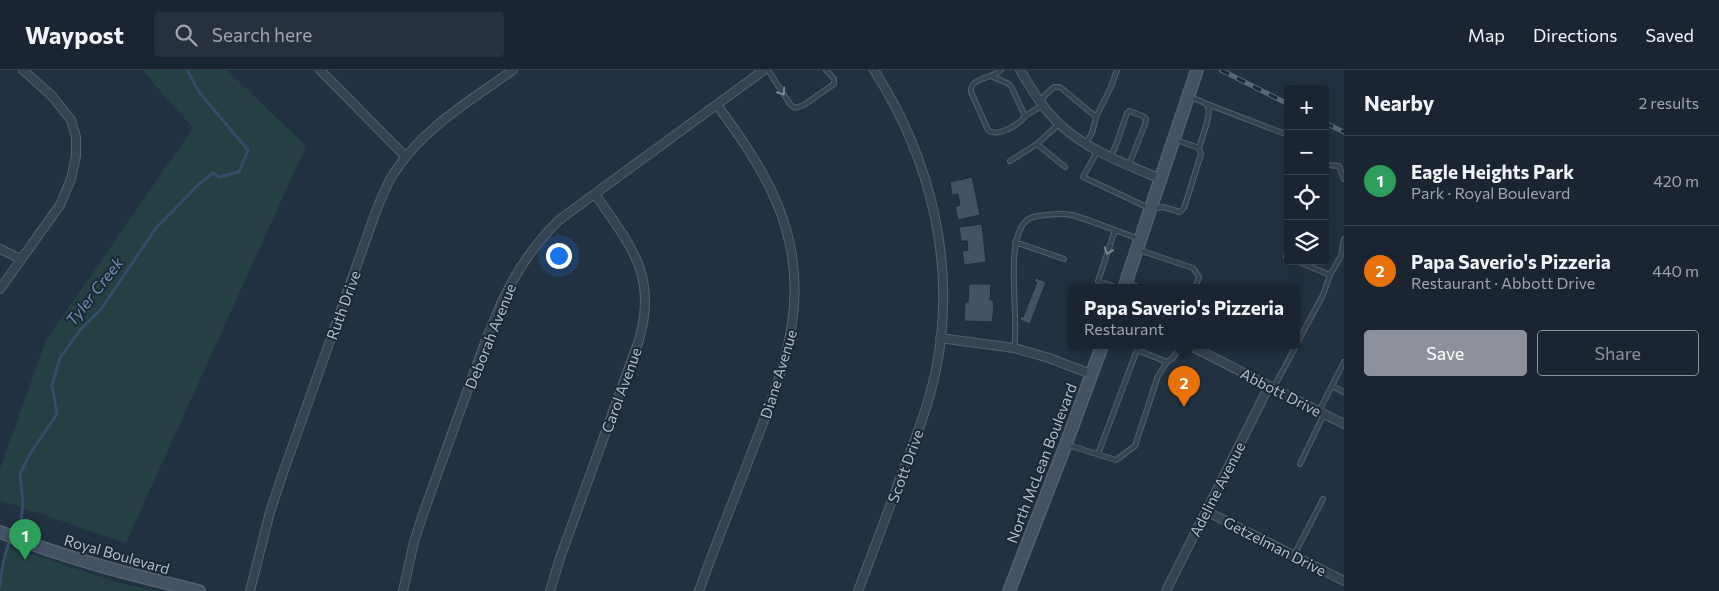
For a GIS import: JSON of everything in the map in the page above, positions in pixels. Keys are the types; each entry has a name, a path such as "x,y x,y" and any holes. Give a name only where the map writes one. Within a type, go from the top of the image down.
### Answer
{"main road":[{"path":"1124,284 1162,179 1197,70"},
{"name":"North McLean Boulevard","path":"1009,591 1101,349"},
{"name":"Royal Boulevard","path":"0,532 24,542 111,569 199,591"}],"street":[{"path":"0,289 50,220 64,197 71,179 77,143 73,126 65,112 52,96 23,70"},
{"path":"320,70 406,157"},
{"name":"Ruth Drive","path":"250,591 263,537 283,473 375,214 391,178 416,145 445,118 513,70"},
{"name":"Deborah Avenue","path":"403,591 414,542 423,514 493,321 507,290 525,260 559,220 766,70"},
{"name":"Scott Drive","path":"858,591 917,435 936,370 940,338 943,280 937,224 931,197 911,137 874,70"},
{"path":"1020,70 1040,102 1059,124 1085,144 1162,179"},
{"name":"Diane Avenue","path":"699,591 777,386 788,349 794,316 795,291 786,228 777,202 764,174 717,105"},
{"name":"Carol Avenue","path":"550,591 560,558 639,340 645,313 643,279 639,263 625,237 595,194"},
{"path":"0,249 21,259"},
{"path":"940,338 1031,352 1091,374"},
{"name":"Abbott Drive","path":"1196,349 1344,424"},
{"name":"Adeline Avenue","path":"1166,591 1269,386"},
{"name":"Getzelman Drive","path":"1206,511 1344,581"}],"lane":[{"path":"766,70 790,104 795,108 800,108 834,84 834,78 826,70"},
{"path":"1001,70 996,75 972,84 970,88 970,92 991,133 997,134 1022,121 1025,116 1038,108 1045,95 1054,87 1060,87 1096,117"},
{"path":"1085,144 1092,133 1096,117 1117,70"},
{"path":"991,76 1012,88 1025,116"},
{"path":"1188,97 1284,133"},
{"path":"1098,150 1084,177 1151,209 1163,207 1180,212 1184,208 1201,154 1198,148 1209,111 1207,104"},
{"path":"1111,156 1127,112 1144,116 1146,119 1145,124 1129,165"},
{"path":"1010,160 1037,144 1059,124"},
{"path":"1174,140 1198,148"},
{"path":"1037,144 1065,167"},
{"path":"1329,165 1339,166 1344,179"},
{"path":"1014,348 1016,337 1015,242 1019,231 1027,220 1044,215 1071,215 1115,230 1139,245 1193,268 1199,276 1196,284"},
{"path":"1115,230 1098,280 1115,284"},
{"path":"1300,338 1341,256 1344,238"},
{"path":"1015,242 1064,259"},
{"path":"1306,265 1330,275"},
{"path":"1066,444 1116,460 1134,446 1158,376 1178,349"},
{"path":"1269,386 1274,386 1294,349"},
{"path":"1098,454 1138,350 1168,362"},
{"path":"1300,464 1344,361"},
{"path":"1332,386 1344,392"},
{"path":"1294,555 1323,499"}],"green space":[{"path":"142,70 227,70 306,146 126,543 0,500 0,469 46,340 193,128"},
{"path":"7,546 117,582 156,591 0,591 1,569"}],"building":[{"path":"972,177 980,215 958,220 955,207 960,205 958,194 952,195 950,182"},
{"path":"982,224 986,262 964,265 962,251 968,250 967,241 961,241 959,227"},
{"path":"1036,278 1046,282 1030,324 1020,320 1021,316 1023,317 1037,282 1034,282"},
{"path":"969,284 991,284 990,300 993,300 994,308 992,322 964,321 965,302 968,302"}],"waterway":[{"name":"Tyler Creek","path":"14,534 21,521 23,503 20,474 30,454 57,414 52,385 60,358 80,330 101,309 156,228 197,186 213,173 219,177 239,172 248,150 199,92 187,70"},
{"name":"Tyler Creek","path":"0,587 3,562 11,539"}],"railway":[{"path":"1221,70 1284,102"},
{"path":"1329,125 1344,132"}],"place":[{"name":"Papa Saverio's Pizzeria","path":"1184,407"},
{"name":"Eagle Heights Park","path":"25,560"}]}
